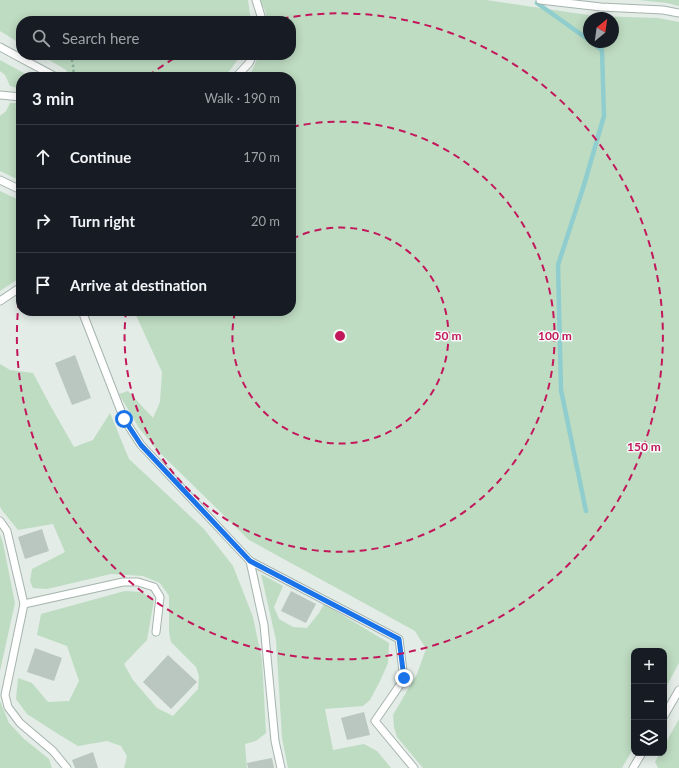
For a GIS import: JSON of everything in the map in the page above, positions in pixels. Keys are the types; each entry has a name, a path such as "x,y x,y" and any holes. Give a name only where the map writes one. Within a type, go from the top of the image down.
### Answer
{"lane":[{"path":"256,0 261,16"},
{"path":"540,0 601,7 663,10 679,13"},
{"path":"0,47 16,56"},
{"path":"24,60 47,72"},
{"path":"240,72 250,60"},
{"path":"0,95 16,97"},
{"path":"0,180 16,188"},
{"path":"0,301 16,290"},
{"path":"84,316 124,419 141,445 250,561 399,639 404,678 375,721 414,768"},
{"path":"0,521 7,531 24,604 5,695 8,707 20,724 53,751 67,768"},
{"path":"250,561 264,625 275,740 281,768"},
{"path":"24,604 123,582 138,582 154,587 160,597 156,632"},
{"path":"667,711 679,690"},
{"path":"633,768 640,756"}],"path":[{"path":"72,60 74,72"}],"green space":[{"path":"0,0 248,0 250,16 16,16 16,41 0,31"},
{"path":"260,0 486,0 583,14 583,48 619,48 619,17 658,18 679,22 679,663 667,685 667,648 631,648 631,752 622,768 423,768 397,737 393,715 417,674 426,649 415,631 249,540 156,449 139,428 119,394 128,391 153,418 160,402 162,372 136,316 296,316 296,72 251,72 257,60 296,60 296,16 266,16 266,13"},
{"path":"638,0 679,0 679,6 667,3"},
{"path":"0,60 22,72 16,72 16,88 10,86 5,75 0,71"},
{"path":"49,60 237,60 229,72 67,72"},
{"path":"10,103 16,103 16,179 0,171 0,116 6,111"},
{"path":"0,191 16,199 16,280 0,291"},
{"path":"0,364 10,370 33,373 74,447 93,440 110,413 129,459 204,529 233,566 253,617 262,660 266,733 256,741 245,744 247,768 124,768 127,756 121,746 107,741 78,746 27,714 16,699 18,678 32,683 48,702 69,701 79,681 67,646 37,635 41,614 125,591 142,592 154,600 147,640 124,664 133,680 157,708 173,716 198,689 199,676 196,667 171,642 169,632 169,596 160,583 143,576 111,574 47,589 33,588 30,581 32,569 65,552 53,524 18,530 1,509"},
{"path":"0,534 15,603 0,671"},
{"path":"261,574 283,586 274,607 279,619 293,627 307,628 324,604 389,643 388,663 370,700 363,706 325,709 333,750 364,744 377,751 391,768 288,768 282,738 276,640"},
{"path":"0,701 9,723 24,739 49,759 52,768 0,768"},
{"path":"679,719 679,768 658,768 655,762 658,756 667,756 667,741"}],"building":[{"path":"75,355 91,398 72,405 55,363"},
{"path":"42,529 49,551 25,559 18,537"},
{"path":"291,591 316,604 306,623 281,611"},
{"path":"35,648 62,658 54,681 27,672"},
{"path":"168,655 197,682 171,709 143,682"},
{"path":"364,712 370,735 347,740 341,718"},
{"path":"93,752 98,768 75,768 72,760"},
{"path":"272,758 274,768 248,768 247,763"}],"waterway":[{"path":"537,3 583,36"},
{"path":"586,511 561,390 558,265 584,185 604,116 602,50 599,48"}],"route":[{"path":"124,419 141,445 250,561 399,639 404,678"}]}
